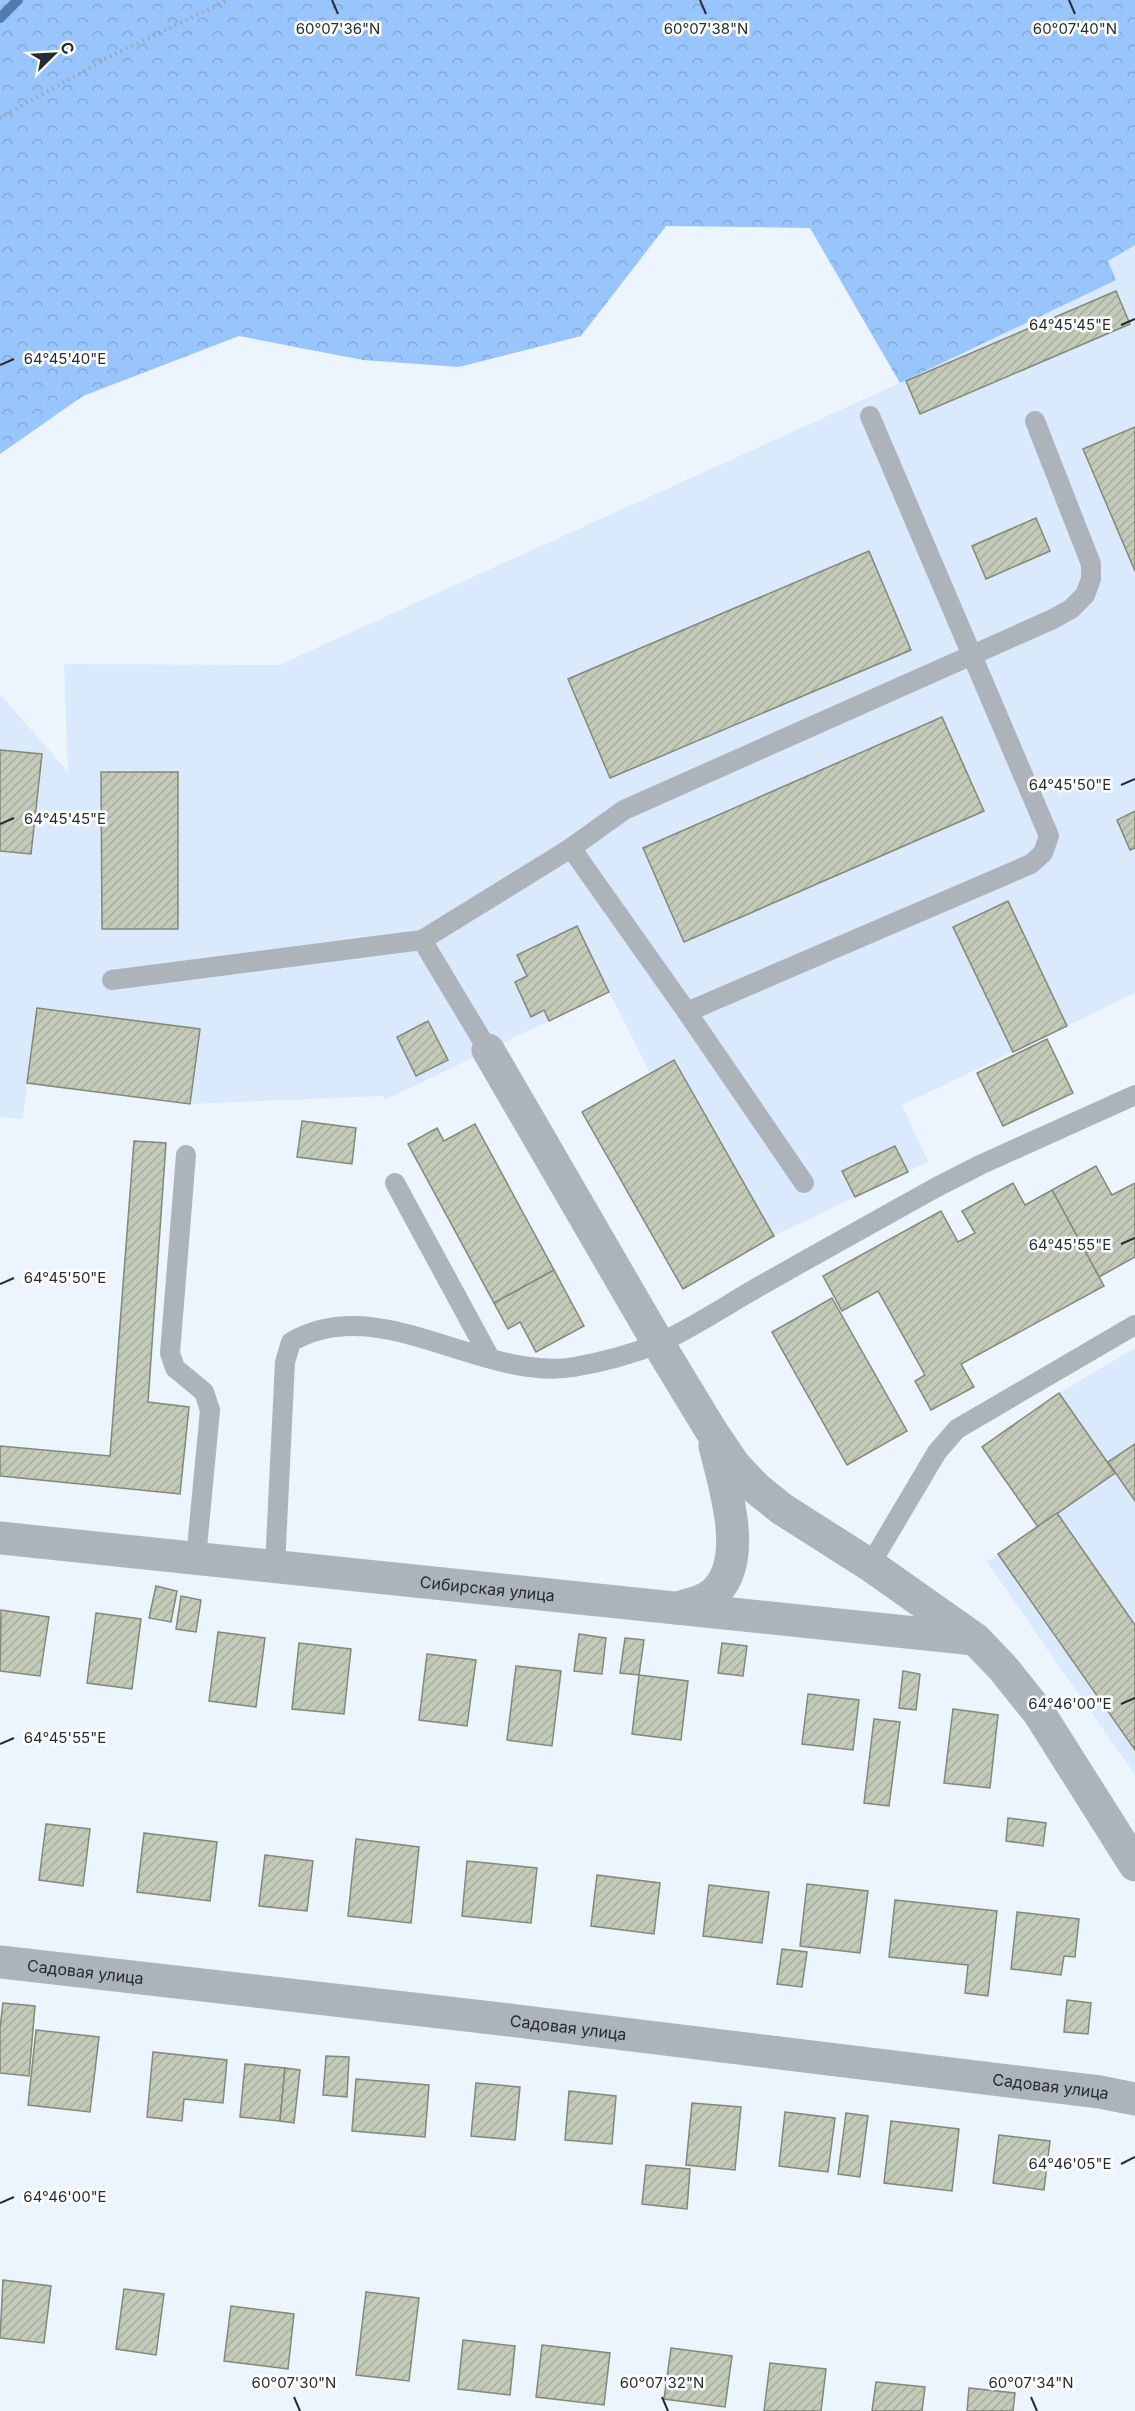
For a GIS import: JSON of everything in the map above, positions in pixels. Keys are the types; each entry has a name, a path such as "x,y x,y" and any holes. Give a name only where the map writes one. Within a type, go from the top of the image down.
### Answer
{"street":[{"path":"488,1050 658,1343 735,1466 757,1489 782,1509 870,1565 975,1639 1002,1667 1039,1713 1135,1865"},
{"path":"675,1608 706,1599 717,1590 725,1579 731,1562 730,1512 712,1432"},
{"name":"Сибирская улица","path":"0,1538 975,1639"},
{"name":"Садовая улица","path":"0,1962 623,2034 1100,2092 1135,2099"}],"lane":[{"path":"687,1012 1031,864 1043,853 1048,836 870,416"},
{"path":"112,980 423,940 570,848 624,810 972,656 1071,609 1085,595 1091,579 1091,564 1035,421"},
{"path":"570,848 687,1012 804,1183"},
{"path":"423,940 488,1050"},
{"path":"275,1566 285,1362 291,1342 309,1331 358,1326 385,1329 530,1368 572,1368 608,1360 658,1343 935,1188 980,1165 1135,1095"},
{"path":"186,1155 170,1353 175,1368 204,1392 210,1410 196,1558"},
{"path":"395,1183 490,1358"},
{"path":"870,1565 937,1452 957,1429 1135,1325"}],"path":[{"path":"0,118 105,59 228,0"}],"shaded area":[{"path":"1135,245 1135,993 902,1105 928,1162 774,1236 683,1289 582,1112 650,1073 609,992 385,1100 383,1096 190,1104 27,1083 23,1119 0,1117 0,694 68,772 64,664 279,665 900,383 1116,279 1107,261"},
{"path":"1135,1348 1135,1775 987,1562 1037,1526 982,1447 1059,1393"}],"green space":[{"path":"0,0 1135,0 1135,245 1108,261 1116,280 900,383 810,228 666,226 581,336 459,367 363,360 239,336 83,396 0,454"}],"building":[{"path":"1116,291 1130,324 920,414 906,381"},
{"path":"1135,427 1135,571 1083,449"},
{"path":"1036,518 1050,551 986,579 972,546"},
{"path":"869,551 911,650 610,778 568,679"},
{"path":"942,717 984,811 684,942 643,848"},
{"path":"0,750 42,754 31,854 0,851"},
{"path":"101,772 178,772 178,929 102,929"},
{"path":"1135,811 1135,848 1130,850 1117,820"},
{"path":"1008,901 1067,1026 1013,1052 953,927"},
{"path":"577,926 609,992 549,1021 544,1010 531,1017 515,982 527,976 517,955"},
{"path":"37,1008 200,1029 190,1104 27,1083"},
{"path":"428,1021 448,1060 416,1076 397,1037"},
{"path":"1047,1039 1073,1093 1003,1126 977,1073"},
{"path":"674,1060 774,1236 683,1289 582,1112"},
{"path":"302,1121 356,1128 352,1164 297,1157"},
{"path":"475,1124 554,1270 494,1303 408,1144 437,1128 444,1141"},
{"path":"134,1141 166,1143 148,1402 189,1407 180,1494 0,1476 0,1446 110,1456"},
{"path":"895,1146 908,1172 855,1197 842,1171"},
{"path":"1096,1166 1112,1195 1135,1183 1135,1257 1099,1277 1052,1190"},
{"path":"1013,1183 1025,1205 1052,1190 1104,1286 961,1364 974,1387 931,1410 915,1381 925,1375 878,1291 842,1311 823,1276 941,1211 958,1242 975,1233 962,1211"},
{"path":"554,1270 584,1326 536,1352 520,1322 508,1329 494,1303"},
{"path":"832,1298 907,1431 847,1465 772,1332"},
{"path":"1059,1393 1115,1473 1038,1527 982,1447"},
{"path":"1135,1444 1135,1501 1108,1462"},
{"path":"1057,1513 1135,1625 1135,1750 998,1554"},
{"path":"156,1586 177,1591 171,1622 149,1618"},
{"path":"181,1596 201,1600 196,1632 176,1629"},
{"path":"1,1610 49,1617 40,1676 0,1671"},
{"path":"96,1613 141,1619 132,1689 87,1683"},
{"path":"218,1632 265,1638 256,1707 209,1701"},
{"path":"579,1634 606,1638 602,1674 574,1671"},
{"path":"625,1638 644,1640 639,1675 620,1673"},
{"path":"299,1643 351,1649 344,1714 292,1709"},
{"path":"722,1643 747,1646 743,1676 718,1673"},
{"path":"427,1654 476,1660 467,1726 419,1720"},
{"path":"516,1666 561,1671 552,1746 507,1740"},
{"path":"903,1671 920,1674 916,1710 899,1708"},
{"path":"639,1675 688,1681 681,1740 632,1734"},
{"path":"808,1694 859,1700 853,1750 802,1744"},
{"path":"953,1709 998,1715 990,1788 944,1783"},
{"path":"874,1719 900,1722 889,1806 864,1803"},
{"path":"1008,1818 1046,1823 1043,1846 1006,1841"},
{"path":"46,1824 90,1829 83,1886 39,1880"},
{"path":"144,1833 217,1842 210,1901 137,1892"},
{"path":"356,1839 419,1847 411,1923 348,1916"},
{"path":"265,1855 313,1861 307,1911 259,1906"},
{"path":"467,1861 537,1868 531,1923 462,1916"},
{"path":"597,1875 660,1883 654,1934 591,1926"},
{"path":"807,1884 868,1891 860,1953 800,1946"},
{"path":"709,1885 769,1892 762,1943 703,1936"},
{"path":"895,1900 997,1911 988,1996 965,1993 968,1965 889,1957"},
{"path":"1017,1912 1079,1919 1075,1957 1064,1956 1061,1975 1011,1969"},
{"path":"782,1949 807,1952 802,1987 777,1984"},
{"path":"1067,2000 1091,2003 1088,2034 1064,2032"},
{"path":"3,2003 35,2006 29,2076 0,2073 0,2028"},
{"path":"36,2030 99,2037 90,2112 28,2105"},
{"path":"153,2052 227,2060 223,2103 184,2099 182,2121 147,2117"},
{"path":"326,2056 349,2057 347,2097 323,2095"},
{"path":"245,2064 285,2068 280,2121 240,2117"},
{"path":"285,2068 300,2070 294,2123 280,2121"},
{"path":"356,2079 429,2085 425,2137 352,2131"},
{"path":"476,2083 520,2087 515,2140 471,2136"},
{"path":"569,2091 616,2096 612,2144 565,2140"},
{"path":"692,2103 741,2107 735,2170 686,2165"},
{"path":"785,2112 835,2118 828,2172 779,2166"},
{"path":"846,2113 868,2116 860,2177 838,2174"},
{"path":"891,2121 959,2129 952,2191 884,2183"},
{"path":"999,2135 1050,2141 1044,2190 993,2183"},
{"path":"646,2165 690,2169 687,2209 642,2204"},
{"path":"3,2280 51,2286 44,2343 0,2338"},
{"path":"124,2289 164,2294 156,2355 116,2349"},
{"path":"366,2292 419,2298 409,2381 356,2375"},
{"path":"231,2306 294,2314 288,2369 224,2361"},
{"path":"463,2340 515,2346 510,2395 458,2389"},
{"path":"542,2345 610,2353 604,2405 536,2397"},
{"path":"671,2348 732,2356 725,2407 664,2399"},
{"path":"770,2363 826,2369 821,2411 764,2411"},
{"path":"876,2382 925,2387 922,2411 872,2411"},
{"path":"969,2388 1015,2393 1013,2411 967,2411"}],"waterway":[{"path":"0,18 18,0"}]}
